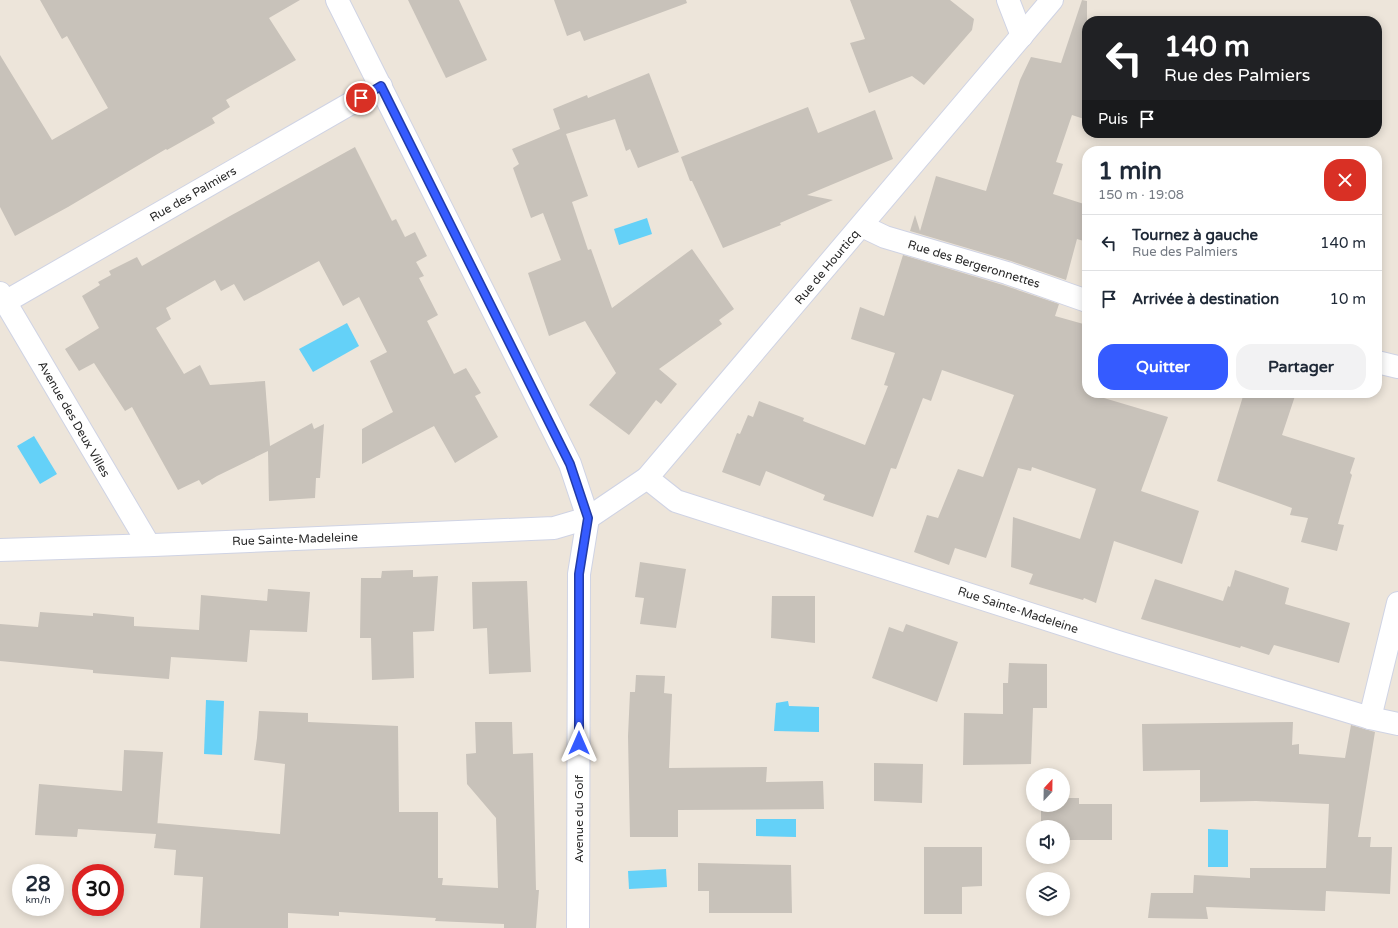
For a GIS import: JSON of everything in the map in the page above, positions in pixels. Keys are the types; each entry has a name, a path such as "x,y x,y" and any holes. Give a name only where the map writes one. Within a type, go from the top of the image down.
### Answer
{"street":[{"name":"Avenue du Golf","path":"337,0 570,464 588,518 579,574 578,928"},
{"path":"1008,0 1022,36"},
{"name":"Rue de Hourticq","path":"588,518 647,478 1052,0"},
{"name":"Rue des Palmiers","path":"2,297 381,86"},
{"name":"Rue des Bergeronnettes","path":"862,226 885,237 1006,273 1082,299"},
{"name":"Avenue des Deux Villes","path":"2,297 149,545"},
{"path":"1382,363 1398,367"},
{"name":"Rue Sainte-Madeleine","path":"647,478 676,501 1121,643 1370,718 1398,724"},
{"name":"Rue Sainte-Madeleine","path":"0,550 554,528 588,518"},
{"path":"1370,718 1398,603"}],"water":[{"path":"647,218 652,234 619,245 614,229"},
{"path":"347,323 359,346 313,372 299,349"},
{"path":"34,436 57,474 40,484 17,446"},
{"path":"206,700 224,701 222,755 204,754"},
{"path":"788,701 789,706 819,707 819,732 774,731 776,703"},
{"path":"756,819 796,819 796,837 756,836"},
{"path":"1208,829 1228,830 1228,867 1208,867"},
{"path":"666,869 667,887 629,889 628,871"}],"building":[{"path":"40,0 300,0 269,18 296,60 226,100 230,107 212,118 215,123 167,150 166,149 68,207 15,236 0,207 0,55 52,140 108,108 67,36 62,39"},
{"path":"408,0 459,0 487,60 446,78"},
{"path":"554,0 686,0 687,3 584,41 580,31 567,36"},
{"path":"850,0 950,0 974,19 972,30 924,85 912,76 869,93 850,43 865,39"},
{"path":"1082,0 1087,1 1087,16 1082,16 1082,118 1072,115 1056,162 1063,164 1053,194 1082,203 1082,240 1077,239 1066,280 1011,261 910,231 915,215 920,231 936,176 986,191 1020,80 1031,57 1061,63"},
{"path":"649,73 679,152 638,168 630,149 626,151 615,119 566,134 588,196 572,202 588,250 591,249 612,308 692,249 734,309 719,320 722,324 659,369 677,384 661,404 656,400 629,435 589,405 616,373 585,321 549,336 528,273 561,260 543,213 531,218 513,168 519,164 512,149 560,129 553,109 587,95 588,98"},
{"path":"808,107 818,133 875,110 893,159 807,195 833,200 780,223 781,225 723,248 692,181 690,181 681,157"},
{"path":"355,147 392,221 396,219 405,237 415,232 427,256 416,262 424,276 419,278 438,315 427,321 454,374 466,368 481,393 475,396 498,437 455,463 434,426 362,464 362,429 393,412 370,361 387,352 359,297 343,306 319,261 244,301 234,284 221,291 215,280 166,308 171,319 156,328 184,374 200,365 210,385 265,381 270,446 312,423 314,429 324,424 320,478 316,478 315,498 269,501 268,451 202,485 199,480 178,490 132,407 125,411 94,363 79,371 65,349 99,328 82,296 100,285 98,282 111,275 109,271 137,257 142,266"},
{"path":"903,255 1003,285 1059,304 1055,316 1082,324 1082,398 1104,398 1168,417 1141,491 1199,511 1182,564 1114,541 1096,603 1084,598 1083,600 1029,584 1033,574 1011,567 1013,517 1080,539 1096,489 1032,467 1031,471 1018,468 986,558 955,548 949,565 914,552 927,515 938,518 958,469 983,477 1014,395 942,370 931,401 923,398 896,469 891,468 873,517 823,500 825,495 766,471 760,486 722,472 737,433 740,434 748,415 753,417 759,401 804,418 803,421 865,445 888,386 884,385 895,353 851,339 860,307 884,316"},
{"path":"1242,398 1294,398 1282,435 1355,458 1350,473 1352,475 1338,524 1344,525 1337,551 1301,542 1308,518 1290,515 1292,508 1217,481"},
{"path":"640,562 686,569 676,628 640,624 644,598 635,597"},
{"path":"413,570 413,577 438,576 434,631 413,632 414,678 372,680 371,638 360,638 361,578 381,578 382,571"},
{"path":"1235,570 1289,588 1285,604 1350,623 1339,663 1274,645 1269,655 1141,619 1155,579 1223,601 1228,586 1230,587"},
{"path":"527,581 531,672 489,674 487,628 473,629 472,582"},
{"path":"268,589 310,592 307,632 250,630 247,662 171,657 169,679 93,673 93,670 0,661 0,624 38,627 40,612 93,616 93,613 134,617 134,626 199,630 201,595 267,601"},
{"path":"772,596 815,596 815,643 771,638"},
{"path":"906,624 958,642 937,702 872,678 889,627 903,632"},
{"path":"1009,663 1047,664 1047,708 1033,708 1031,764 963,765 964,713 1003,714 1003,683 1008,683"},
{"path":"636,675 665,676 664,693 672,694 669,768 767,767 766,782 823,781 824,809 678,810 678,837 630,837 628,736 630,692 635,692"},
{"path":"259,711 308,713 308,722 398,726 399,812 438,812 438,878 443,878 442,885 498,888 496,818 467,784 466,754 476,753 475,722 512,722 513,754 533,753 536,890 539,890 536,928 504,928 504,924 435,921 436,918 339,912 339,916 288,913 288,928 200,928 203,877 174,875 176,850 154,848 156,834 78,829 77,837 35,835 39,784 122,791 124,750 163,752 157,823 280,834 285,764 254,760"},
{"path":"1293,722 1292,745 1299,744 1299,754 1345,758 1351,725 1375,732 1358,837 1371,837 1370,847 1392,847 1390,894 1326,891 1325,911 1206,907 1208,919 1148,918 1151,893 1193,893 1194,875 1250,878 1250,868 1326,868 1329,804 1256,801 1200,802 1200,770 1143,771 1142,724"},
{"path":"874,763 923,764 922,803 874,801"},
{"path":"1070,798 1079,798 1079,804 1112,804 1112,840 1070,840 1070,820 1041,820 1041,812 1070,812"},
{"path":"924,847 982,847 982,886 962,887 962,914 924,914"},
{"path":"698,863 791,865 792,913 709,913 709,891 698,891"}],"route":[{"path":"361,98 381,86 570,464 588,518 579,574 579,743"}]}
